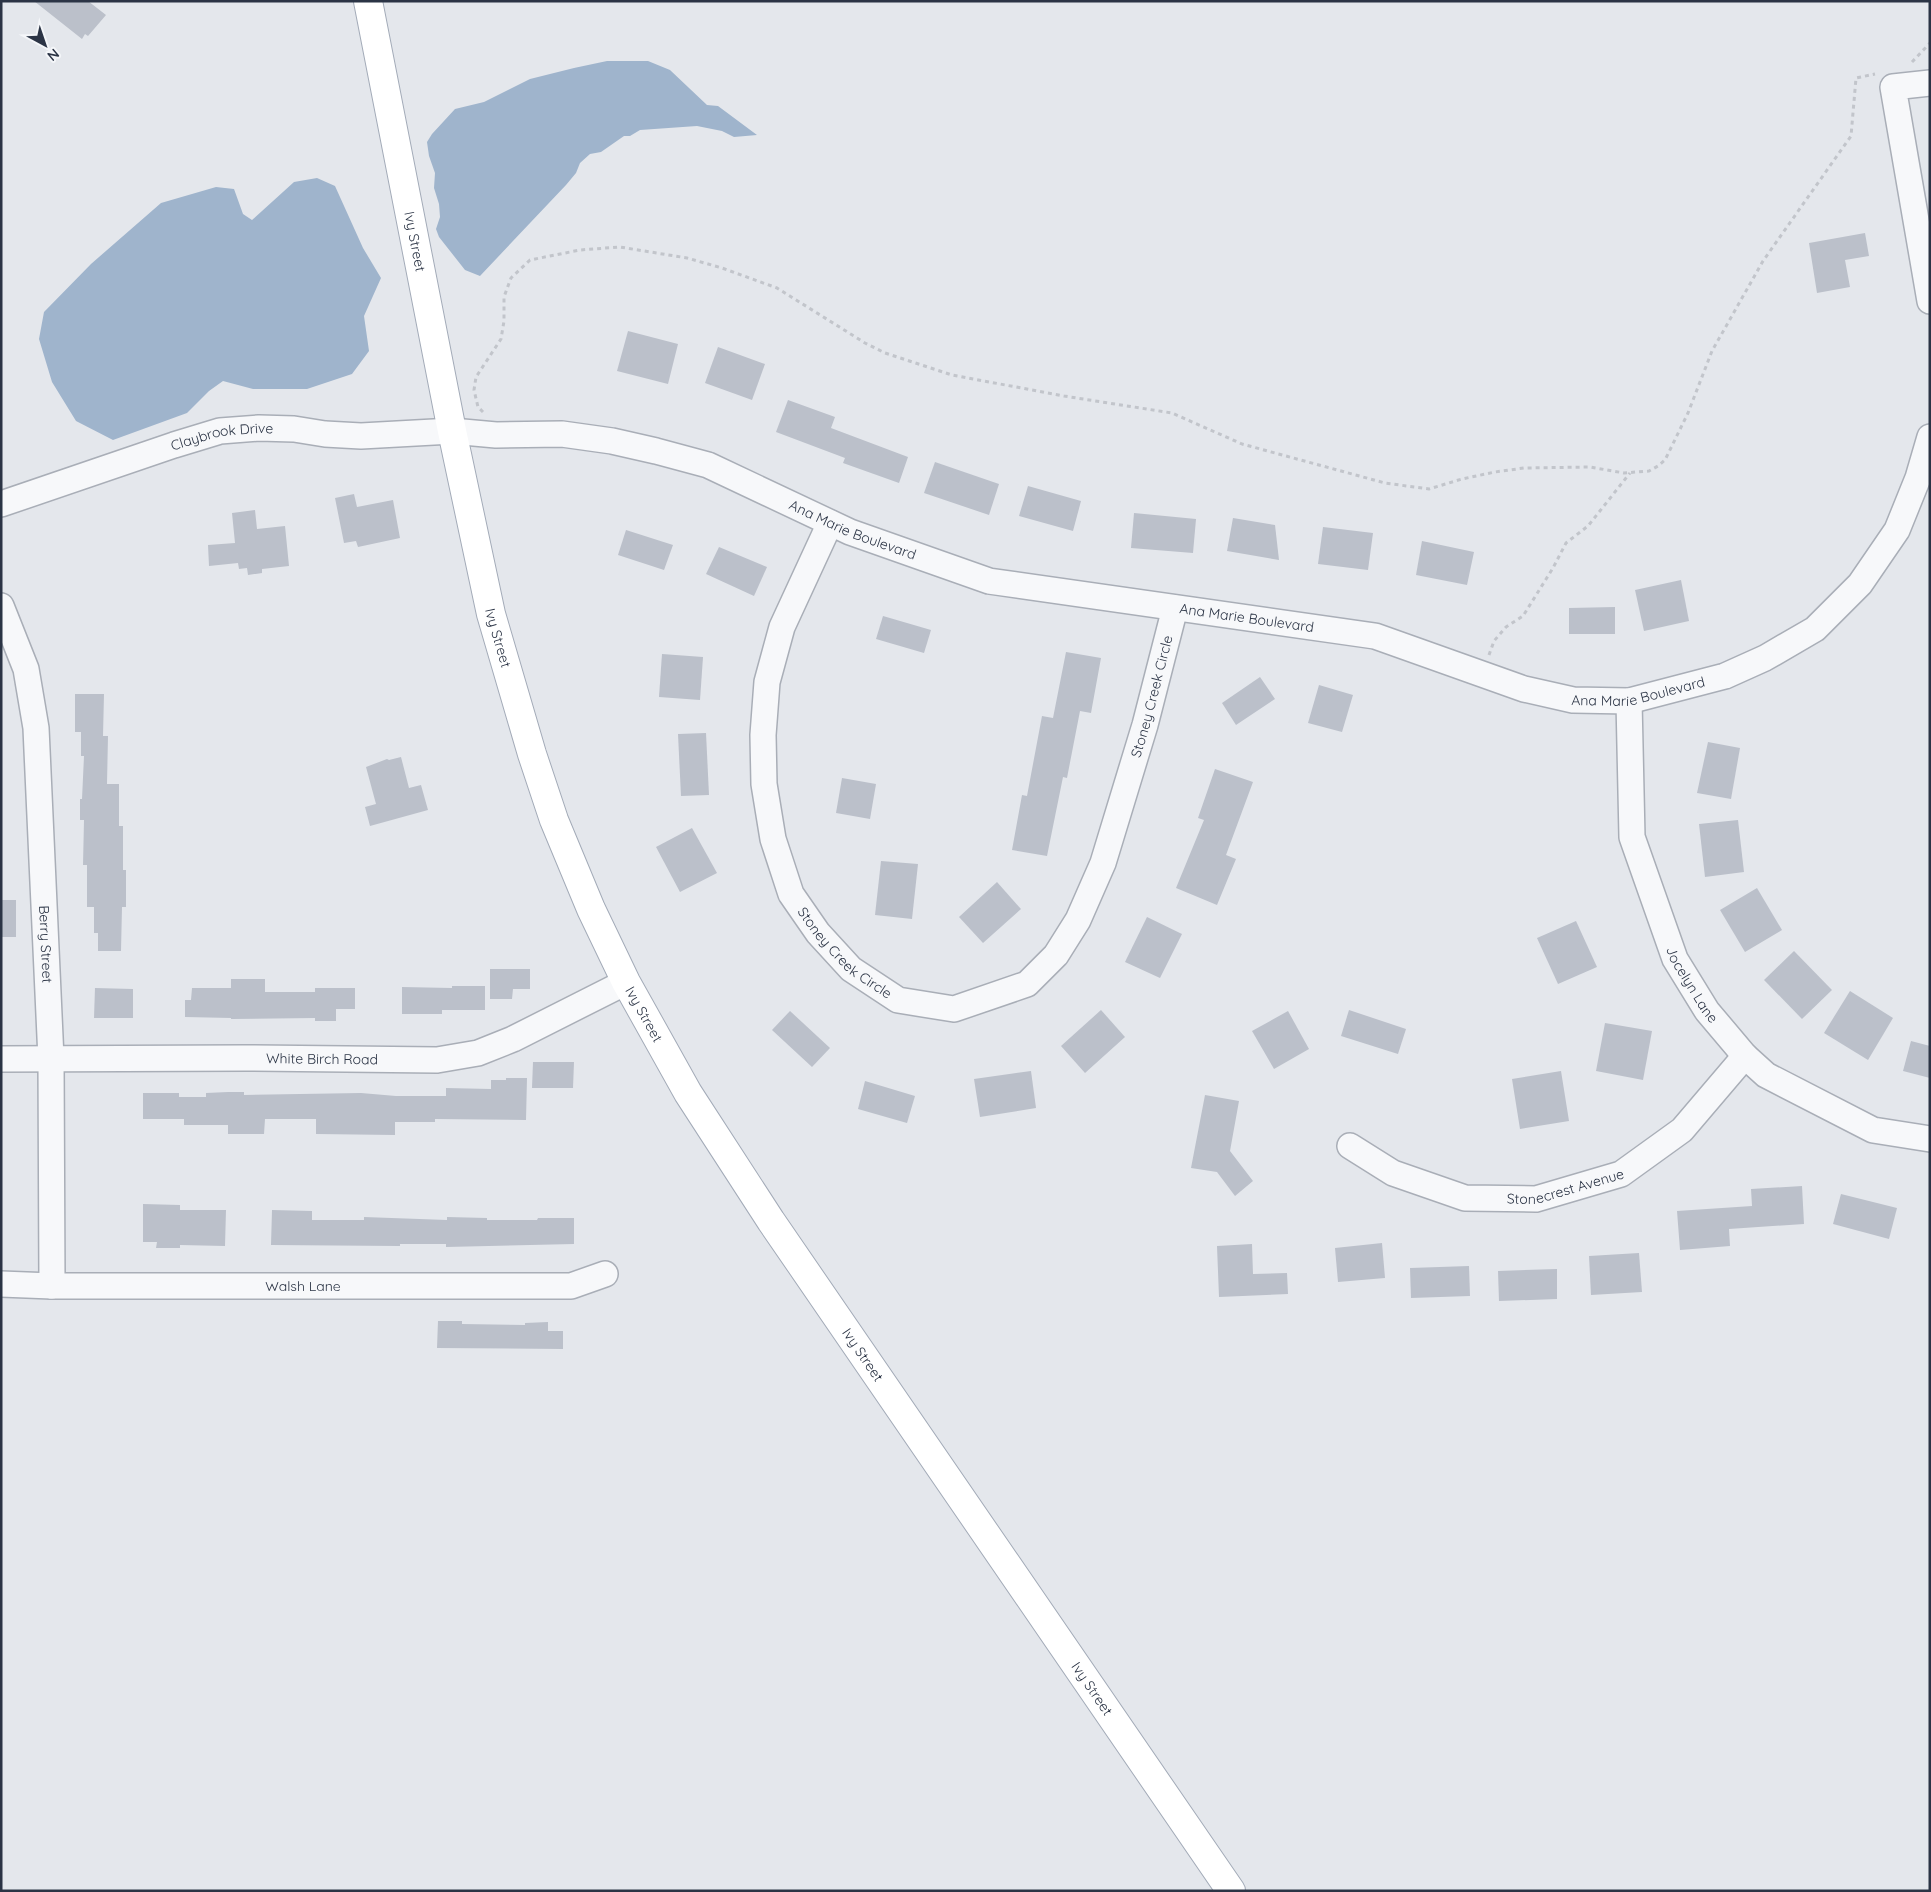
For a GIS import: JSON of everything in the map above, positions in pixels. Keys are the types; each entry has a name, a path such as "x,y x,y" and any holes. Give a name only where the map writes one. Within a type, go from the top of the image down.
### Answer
{"main road":[{"name":"Ivy Street","path":"368,1 452,432 491,614 532,754 554,820 591,909 626,982 688,1094 771,1221 1231,1891"}],"street":[{"path":"1930,83 1893,87 1930,301"},
{"name":"Claybrook Drive","path":"1,504 174,445 220,432 259,428 294,429 325,434 361,436 452,432"},
{"name":"Ana Marie Boulevard","path":"452,432 562,434 656,450 708,465 850,532 989,581 1375,636 1524,689 1573,700 1629,701 1725,676 1765,658 1815,629 1860,584 1897,530 1918,478 1930,437"},
{"name":"Stoney Creek Circle","path":"830,523 782,627 767,682 763,735 764,784 773,839 791,894 818,932 851,969 898,1000 954,1009 1027,984 1056,955 1078,920 1103,863 1146,725 1175,608"},
{"name":"Berry Street","path":"1,606 26,669 36,728 51,1059 52,1286"},
{"name":"Jocelyn Lane","path":"1629,701 1632,837 1675,960 1707,1011 1745,1056 1766,1076 1873,1130 1930,1139"},
{"name":"White Birch Road","path":"1,1059 244,1058 437,1060 478,1054 513,1040 626,982"},
{"name":"Stonecrest Avenue","path":"1350,1146 1393,1173 1465,1198 1536,1200 1621,1174 1682,1130 1745,1056"},
{"name":"Walsh Lane","path":"1,1284 52,1286 571,1286 605,1274"}],"path":[{"path":"1909,64 1915,61 1930,44"},
{"path":"504,434 478,407 474,390 476,377 501,339 504,321 504,298 510,278 530,260 580,250 620,247 687,258 722,268 776,288 878,349 952,375 1064,396 1172,413 1193,424 1242,444 1378,481 1429,489 1462,478 1524,468 1590,467 1630,473 1649,470 1665,460 1688,414 1712,351 1763,261 1851,136 1856,78 1880,73"},
{"path":"1480,674 1494,641 1506,626 1523,616 1566,543 1588,526 1630,473"}],"water":[{"path":"607,61 648,61 670,70 707,105 718,106 757,135 734,137 722,131 697,126 640,130 630,136 624,136 601,152 590,154 580,163 576,173 566,185 480,276 465,270 439,237 436,229 440,217 439,204 434,188 435,173 429,156 427,142 432,134 455,109 484,102 530,79"},
{"path":"317,178 335,186 363,248 381,278 364,316 369,351 352,374 307,389 253,389 223,381 209,391 187,413 113,440 76,421 52,382 39,339 44,312 91,264 161,203 216,187 234,189 243,214 252,220 294,182"}],"building":[{"path":"34,1 88,1 106,15 88,36 85,34 82,39"},
{"path":"1865,233 1869,256 1845,260 1850,287 1817,293 1809,243"},
{"path":"628,331 678,344 668,384 617,371"},
{"path":"718,347 765,364 752,400 705,383"},
{"path":"788,400 835,417 831,428 908,457 899,483 843,463 845,458 776,432"},
{"path":"935,462 999,484 989,515 924,493"},
{"path":"1028,486 1081,501 1073,531 1019,516"},
{"path":"354,494 357,507 393,500 400,538 358,547 356,541 344,543 335,498"},
{"path":"255,510 257,529 285,526 289,566 262,569 262,573 248,575 247,568 239,569 238,563 209,566 208,545 235,543 232,513"},
{"path":"1134,513 1196,519 1193,553 1131,548"},
{"path":"1233,518 1275,525 1279,560 1227,551"},
{"path":"1323,527 1373,533 1368,570 1318,564"},
{"path":"626,530 673,545 664,570 618,555"},
{"path":"1422,541 1474,552 1467,585 1416,575"},
{"path":"719,547 767,567 754,596 706,574"},
{"path":"1681,580 1689,621 1644,631 1635,590"},
{"path":"1615,607 1615,634 1569,634 1569,608"},
{"path":"883,616 931,630 924,653 876,639"},
{"path":"1066,652 1101,658 1091,713 1080,711 1067,778 1063,777 1047,856 1012,850 1022,795 1027,796 1042,716 1053,718"},
{"path":"662,654 703,657 700,700 659,697"},
{"path":"1260,677 1275,699 1236,725 1222,703"},
{"path":"1319,685 1353,695 1342,732 1308,723"},
{"path":"75,694 104,694 103,736 108,736 107,784 119,784 119,826 123,826 123,870 126,870 126,907 122,907 121,951 98,951 98,933 94,933 94,907 87,907 87,865 83,865 84,820 80,820 84,756 81,756 81,732 75,732"},
{"path":"706,733 709,795 681,796 678,734"},
{"path":"1708,742 1740,748 1731,799 1697,793"},
{"path":"401,757 409,788 421,785 428,810 370,826 365,807 376,804 366,767 387,759"},
{"path":"1215,769 1253,782 1226,855 1236,859 1217,905 1176,888 1204,820 1198,818"},
{"path":"842,778 876,784 870,819 836,813"},
{"path":"1738,820 1744,872 1705,877 1699,824"},
{"path":"692,828 717,873 680,892 656,847"},
{"path":"881,861 918,864 912,919 875,915"},
{"path":"997,882 1021,909 983,943 959,917"},
{"path":"1757,888 1782,930 1745,952 1720,910"},
{"path":"1,900 16,900 16,937 1,937"},
{"path":"1147,917 1182,934 1160,978 1125,962"},
{"path":"1576,921 1597,967 1558,984 1537,938"},
{"path":"1794,951 1832,990 1802,1019 1764,980"},
{"path":"490,969 530,969 530,989 513,989 512,999 490,999"},
{"path":"231,979 265,979 265,992 315,992 315,988 355,988 355,1009 336,1009 336,1021 315,1021 315,1018 231,1019 185,1017 185,1000 191,1000 192,988 231,988"},
{"path":"452,986 485,986 485,1010 442,1010 442,1014 402,1014 402,987 452,988"},
{"path":"95,988 133,989 133,1018 94,1018"},
{"path":"1850,991 1893,1018 1868,1060 1824,1033"},
{"path":"1101,1010 1125,1037 1085,1073 1061,1046"},
{"path":"1349,1010 1406,1029 1398,1054 1341,1036"},
{"path":"790,1011 830,1048 812,1067 772,1030"},
{"path":"1288,1011 1309,1049 1274,1069 1252,1031"},
{"path":"1605,1023 1652,1031 1643,1080 1596,1071"},
{"path":"1911,1041 1930,1046 1930,1078 1903,1071"},
{"path":"533,1062 574,1062 573,1088 532,1088"},
{"path":"1031,1071 1036,1108 980,1117 974,1079"},
{"path":"1561,1071 1569,1121 1520,1129 1512,1079"},
{"path":"506,1078 527,1078 526,1120 435,1119 435,1122 395,1122 395,1135 316,1134 316,1119 265,1119 264,1134 228,1134 228,1125 184,1125 184,1119 143,1119 143,1093 179,1093 179,1097 206,1097 206,1093 228,1092 244,1092 244,1095 361,1093 396,1096 446,1096 446,1088 491,1089 491,1080 506,1080"},
{"path":"865,1081 915,1096 907,1123 858,1109"},
{"path":"1205,1095 1239,1101 1230,1151 1253,1181 1235,1196 1217,1172 1191,1168"},
{"path":"1802,1186 1804,1224 1729,1229 1730,1246 1680,1250 1677,1211 1752,1206 1751,1189"},
{"path":"1841,1194 1897,1208 1889,1239 1833,1224"},
{"path":"143,1204 180,1205 180,1210 226,1210 225,1246 180,1245 180,1248 156,1248 157,1242 143,1242"},
{"path":"272,1210 312,1211 312,1220 364,1220 364,1217 447,1220 447,1217 487,1218 487,1220 574,1218 574,1244 446,1247 446,1244 400,1244 400,1246 271,1245"},
{"path":"1382,1243 1385,1278 1338,1282 1335,1248"},
{"path":"1252,1244 1253,1274 1287,1273 1288,1294 1219,1297 1217,1246"},
{"path":"1639,1253 1642,1292 1591,1295 1589,1256"},
{"path":"1469,1266 1470,1296 1411,1298 1410,1268"},
{"path":"1557,1269 1557,1299 1499,1301 1498,1271"},
{"path":"438,1321 462,1321 462,1324 525,1325 525,1323 548,1322 548,1331 563,1331 563,1349 437,1348"}]}
